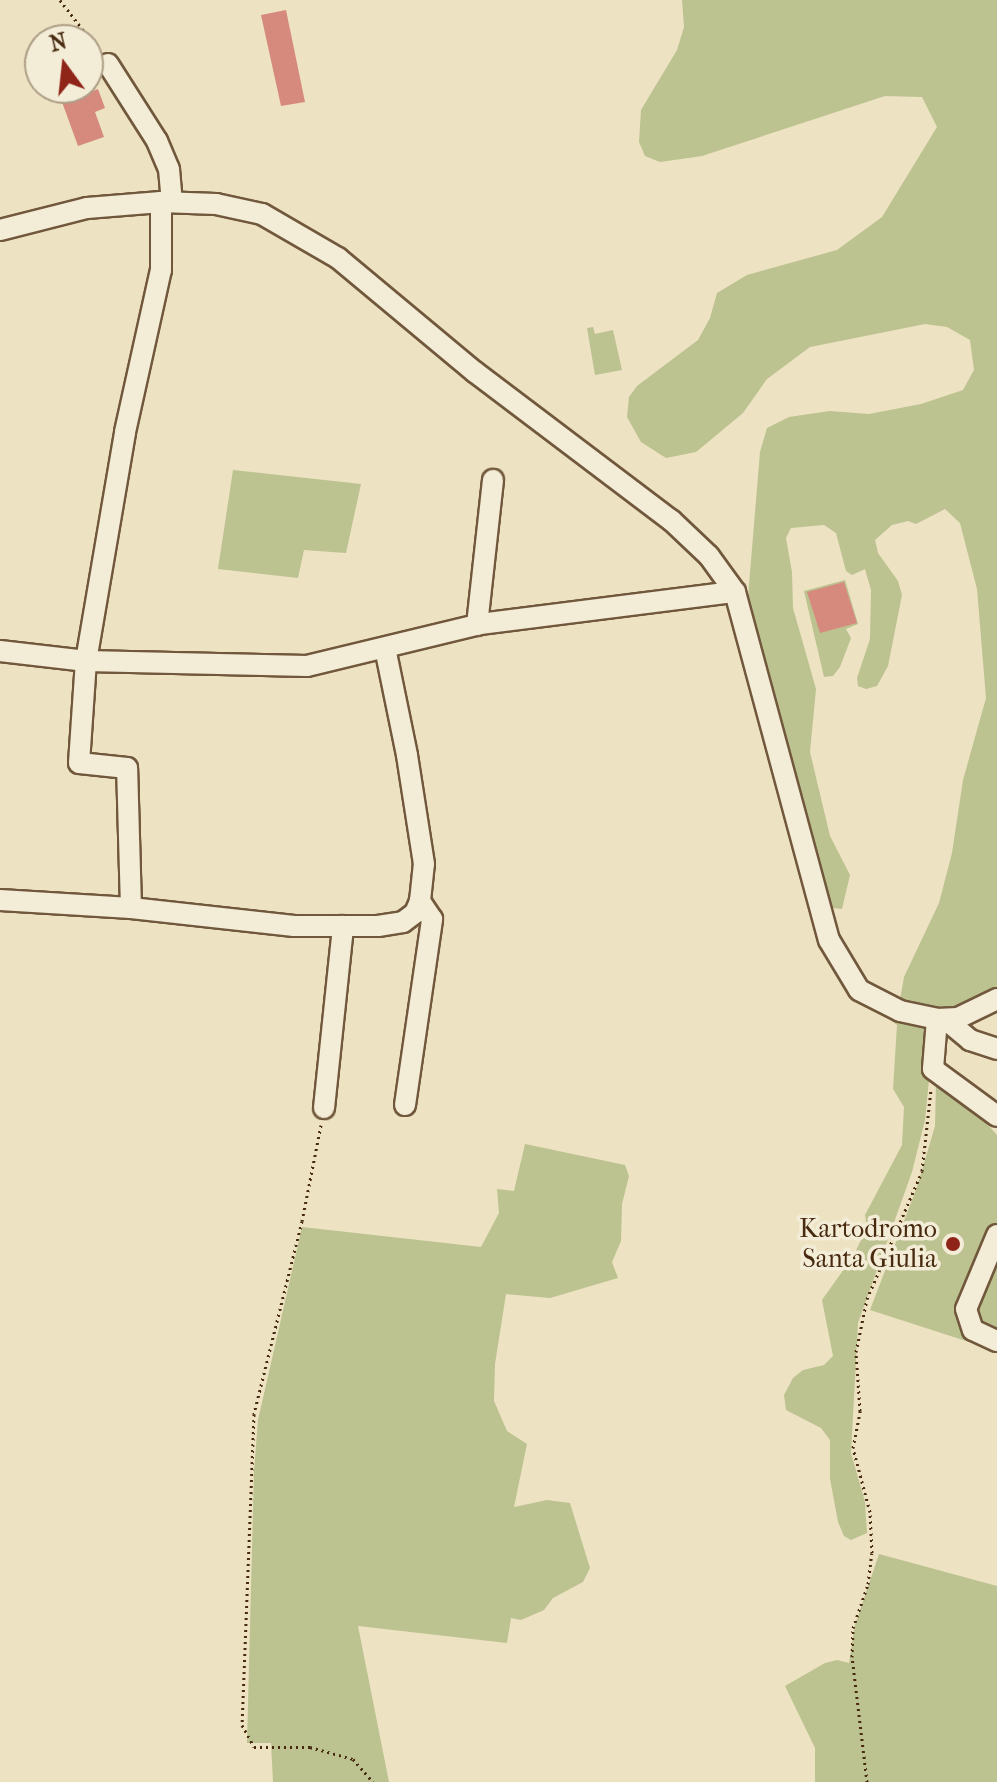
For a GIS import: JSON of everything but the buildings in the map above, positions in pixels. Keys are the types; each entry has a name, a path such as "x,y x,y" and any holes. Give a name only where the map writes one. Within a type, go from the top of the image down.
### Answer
{"street":[{"path":"108,64 157,141 169,169 161,270 125,432 86,661 79,763 127,768 131,908"},
{"path":"0,230 87,208 166,202 216,204 262,214 338,258 475,372 671,520 709,556 735,592 829,940 859,990 900,1011 941,1019 958,1018 997,999"},
{"path":"477,625 493,480"},
{"path":"0,651 86,661 307,666 477,625 735,592"},
{"path":"0,900 131,908 294,926 403,922 415,913 420,901 424,864 407,755 385,648"},
{"path":"405,1105 432,919 420,901"},
{"path":"324,1108 343,926"},
{"path":"941,1019 970,1040 997,1049"},
{"path":"941,1019 933,1069 997,1116"},
{"path":"997,1235 966,1309 973,1330 997,1341"}],"path":[{"path":"60,0 108,64"},
{"path":"867,1782 852,1657 853,1628 868,1584 872,1553 870,1512 853,1448 860,1411 856,1352 867,1299 922,1171 933,1069"},
{"path":"324,1108 302,1221 254,1414 242,1725 254,1747 310,1747 353,1759 373,1782"}],"green space":[{"path":"682,0 997,0 997,988 955,1007 926,1006 900,1000 904,977 939,903 952,853 963,780 986,698 977,589 960,523 945,509 916,524 908,521 892,525 875,540 878,553 898,581 902,595 888,666 877,686 866,689 858,686 857,678 870,639 871,590 865,569 852,575 846,571 836,533 824,525 791,528 786,538 792,572 793,608 816,689 810,752 830,836 850,875 842,909 833,908 826,895 748,597 760,452 767,428 789,417 830,411 869,414 921,404 963,390 974,370 970,340 947,327 925,324 810,347 767,379 743,413 696,452 666,458 641,442 627,417 629,397 637,386 698,340 710,318 717,293 747,275 837,250 882,217 937,127 922,97 885,96 702,156 660,162 645,156 639,142 641,110 677,50 684,27"},
{"path":"593,327 595,334 613,330 622,370 595,375 587,328"},
{"path":"233,470 361,484 346,553 304,550 298,578 218,569"},
{"path":"845,580 858,624 846,629 851,638 840,667 833,676 824,677 804,591"},
{"path":"888,1018 928,1028 929,1080 925,1120 912,1172 858,1323 851,1453 865,1502 867,1533 851,1540 844,1536 838,1522 830,1479 830,1440 821,1428 786,1410 784,1395 793,1378 803,1370 824,1365 833,1356 822,1300 854,1255 867,1227 865,1215 902,1145 904,1107 893,1089 897,1025"},
{"name":"Kartodromo Santa Giulia","path":"936,1082 977,1113 997,1135 997,1351 870,1310 917,1187 935,1126"},
{"path":"525,1144 625,1165 629,1176 622,1204 621,1241 612,1262 618,1278 550,1298 506,1294 495,1364 494,1401 507,1431 527,1444 514,1507 547,1500 570,1503 590,1568 583,1582 553,1598 544,1610 521,1620 511,1618 507,1643 358,1626 389,1782 273,1782 271,1743 247,1743 254,1471 258,1420 302,1227 481,1247 499,1213 497,1189 514,1191"},
{"path":"879,1554 997,1586 997,1782 815,1782 815,1748 785,1686 825,1663 837,1660 849,1663 855,1625"}],"place":[{"name":"Kartodromo Santa Giulia","path":"953,1244"}]}
